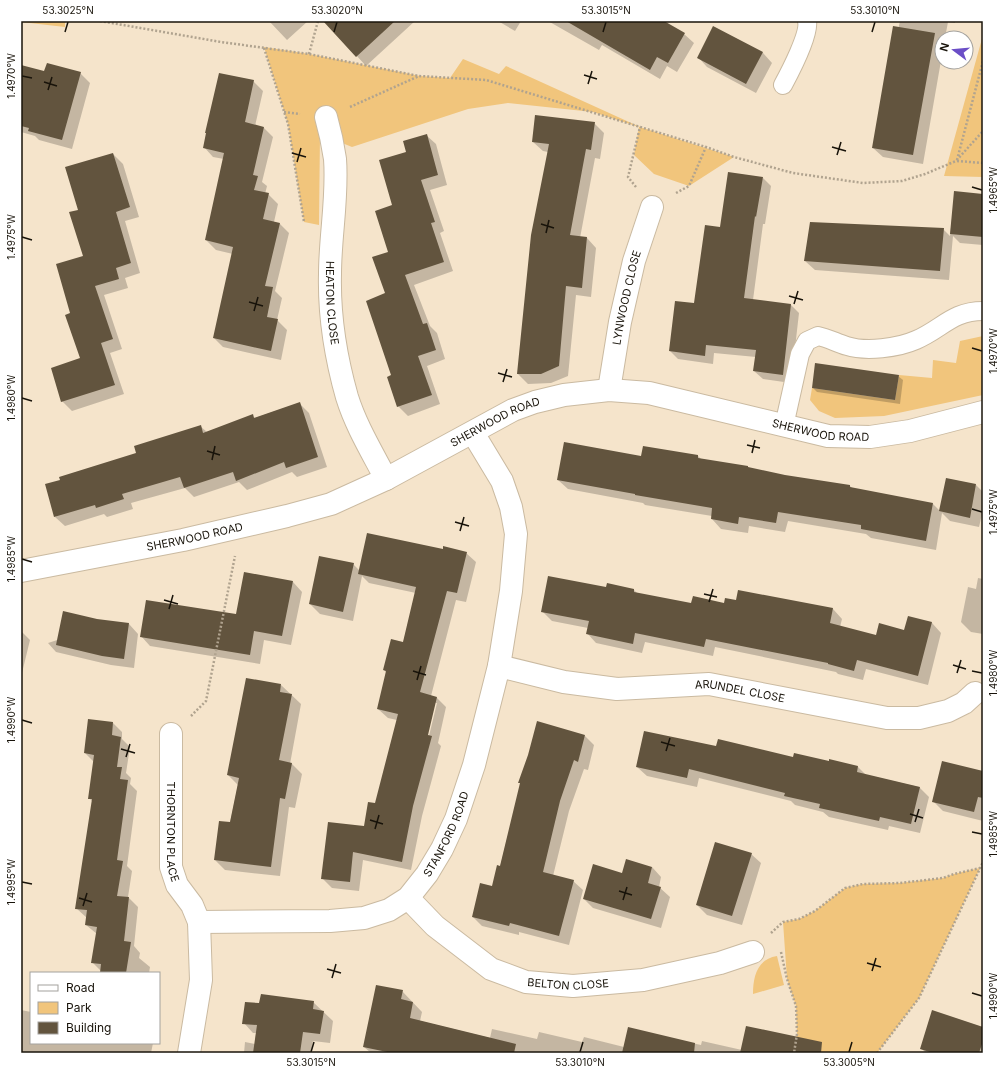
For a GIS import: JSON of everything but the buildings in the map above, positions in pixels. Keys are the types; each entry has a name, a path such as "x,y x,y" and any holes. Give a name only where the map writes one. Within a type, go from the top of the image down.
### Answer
{"street":[{"name":"HEATON CLOSE","path":"326,117 332,137 335,160 335,188 330,275 332,315 338,357 350,403 359,427 386,479"},
{"name":"LYNWOOD CLOSE","path":"609,390 625,299 634,261 652,207"},
{"name":"SHERWOOD ROAD","path":"21,571 183,540 287,516 331,504 386,479 513,410 535,402 564,395 609,390 649,394 828,436 870,437 910,431 983,412"},
{"name":"STANFORD ROAD","path":"199,922 330,921 364,918 389,910 408,898 427,874 442,850 456,819 474,765 499,666 511,591 516,534 511,507 502,481 473,433"},
{"name":"ARUNDEL CLOSE","path":"499,666 564,682 617,689 710,684 887,718 919,718 948,711 964,703 975,693"},
{"name":"THORNTON PLACE","path":"171,734 171,867 177,885 192,905 199,922"},
{"name":"BELTON CLOSE","path":"408,898 435,926 491,969 526,982 573,986 644,980 720,963 753,952"},
{"path":"189,1053 201,980 199,922"}],"lane":[{"path":"783,85 805,38 808,24 807,21"},
{"path":"784,426 800,354 807,341 818,336 830,338 847,346 867,350 899,345 917,340 953,318 972,311 983,311"}],"path":[{"path":"100,21 309,54 420,76 486,80 706,147 734,157 793,173 862,183 902,181 925,174 956,161 983,131"},
{"path":"309,54 318,21"},
{"path":"264,48 288,124 306,229"},
{"path":"956,161 983,61"},
{"path":"326,117 420,76"},
{"path":"640,127 628,177 652,207 689,186 706,147"},
{"path":"956,161 983,163"},
{"path":"171,734 206,701 241,526"},
{"path":"877,1053 919,998 983,862"},
{"path":"753,952 783,922 799,919 815,911 845,888 863,884 943,878 980,868"},
{"path":"773,932 776,938"},
{"path":"780,949 787,979 796,1006 797,1034 794,1053"}],"green space":[{"path":"65,21 65,27 21,22"},
{"path":"983,35 983,177 944,176 974,70"},
{"path":"264,47 309,54 420,76 450,78 463,59 499,74 506,66 640,127 734,157 689,186 654,174 634,155 639,127 593,112 508,103 468,109 352,147 320,134 319,225 304,222 288,124"},
{"path":"983,336 983,395 884,416 835,418 819,411 810,400 812,388 895,400 899,375 932,378 933,360 956,363 960,341"},
{"path":"980,868 919,998 877,1053 794,1053 797,1034 796,1006 787,979 783,922 799,919 815,911 845,888 863,884 900,883 943,878"},
{"path":"777,956 784,985 753,994 755,975 761,965 770,958"}]}
